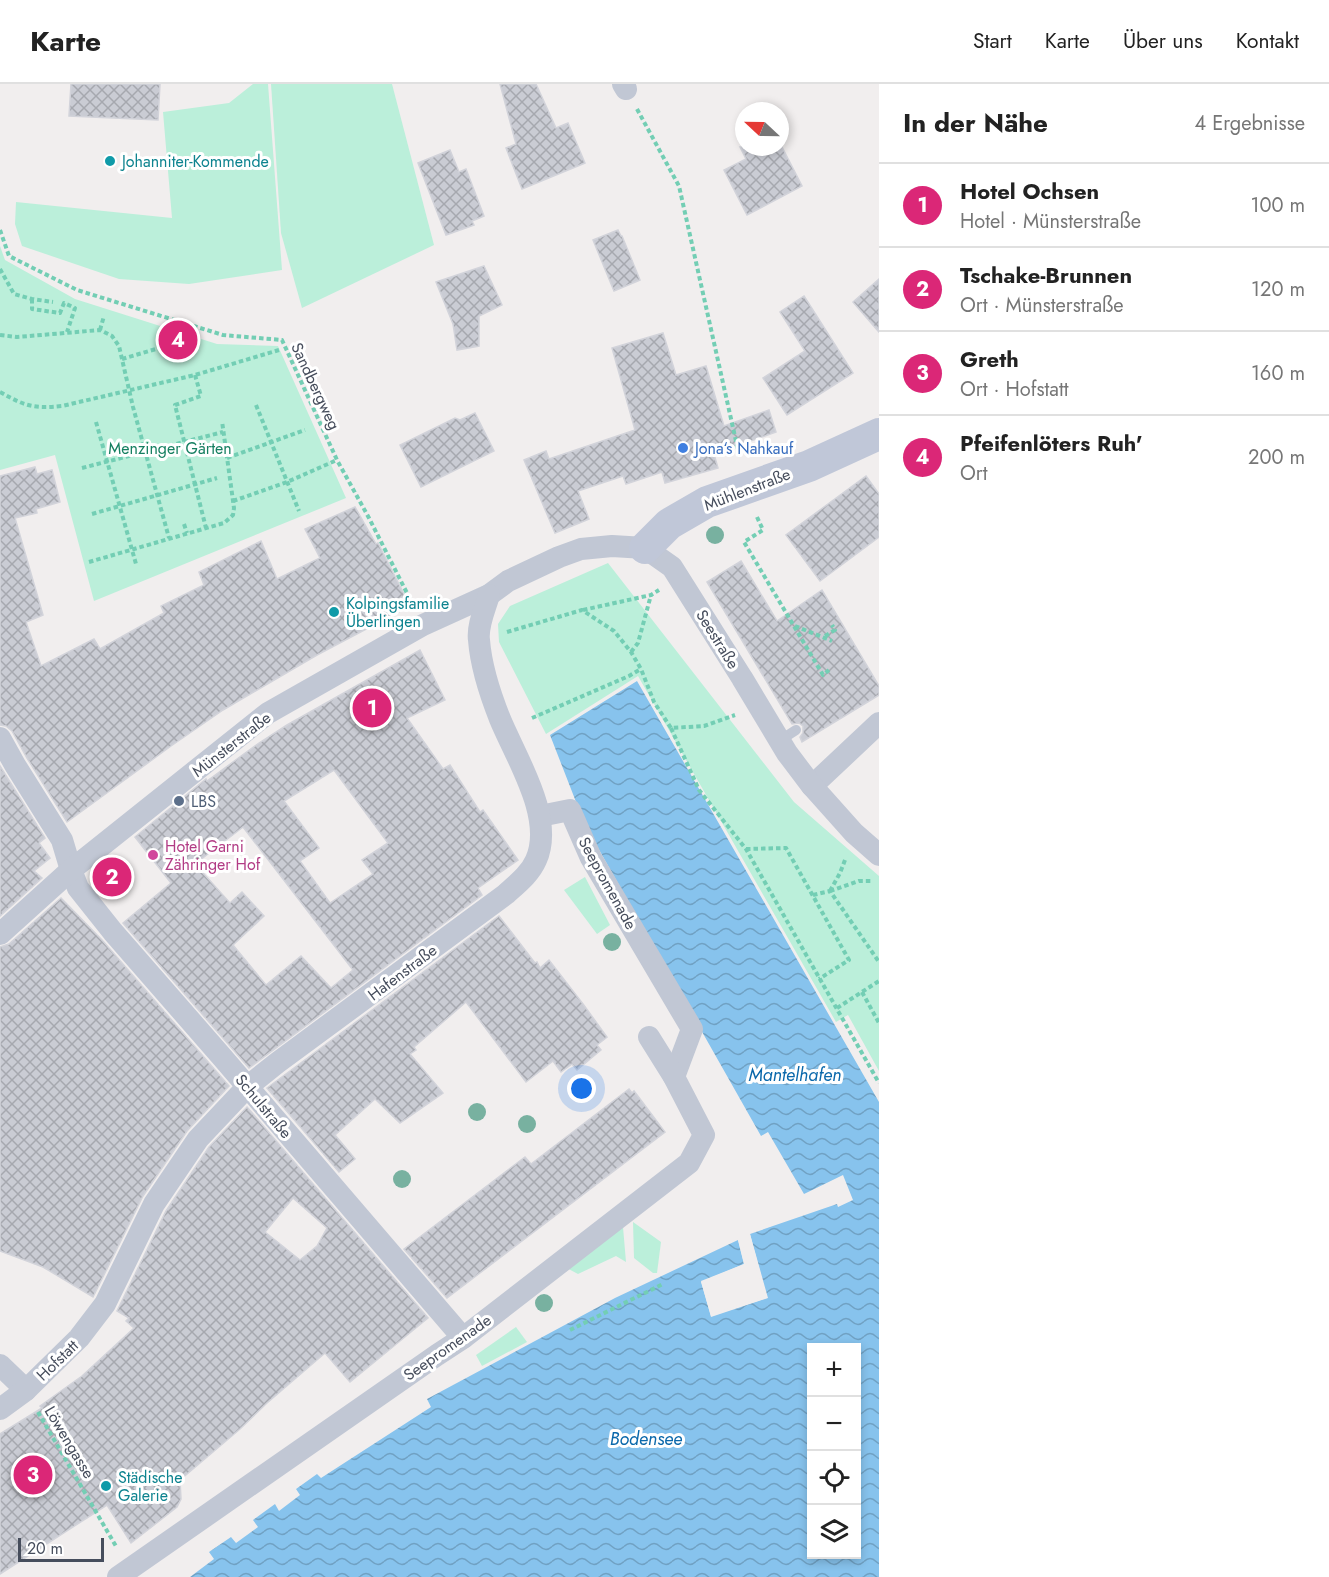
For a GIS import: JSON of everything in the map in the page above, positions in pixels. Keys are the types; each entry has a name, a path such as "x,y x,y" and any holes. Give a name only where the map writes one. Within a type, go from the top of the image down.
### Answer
{"street":[{"name":"Mühlenstraße","path":"645,548 669,524 707,502 808,466 879,434"},
{"path":"489,596 508,581 581,549 612,546 645,548"},
{"name":"Seestraße","path":"645,548 672,567 742,678 788,735 787,753 812,786 854,833 879,855"},
{"name":"Münsterstraße","path":"0,934 70,870 268,713 423,625 489,596"},
{"name":"Hafenstraße","path":"105,1304 154,1204 198,1138 248,1087 277,1063 506,894 532,869 542,840 540,816 526,776 499,718 484,672 478,637 489,596"},
{"path":"812,786 879,723"},
{"name":"Schulstraße","path":"0,738 62,840 70,870 78,888 113,932 463,1338"},
{"name":"Seepromenade","path":"540,816 570,810 591,858 692,1029 674,1077"},
{"name":"Seepromenade","path":"124,1573 463,1338 689,1163 705,1135 674,1077 649,1037"},
{"name":"Hofstatt","path":"0,1408 26,1390 79,1338 105,1304"},
{"path":"0,1365 26,1390"}],"path":[{"path":"624,86 679,186 742,469"},
{"name":"Sandbergweg","path":"0,230 9,256 77,290 222,336 282,340 338,460 423,625"},
{"path":"0,268 14,294 53,302"},
{"path":"32,299 32,309 60,313 64,303 75,308 67,332"},
{"path":"100,330 104,316"},
{"path":"0,335 17,337 100,330 112,336 119,346 169,538"},
{"path":"122,358 166,346 172,330"},
{"path":"0,392 21,404 41,408 62,406 195,375 279,350"},
{"path":"195,375 201,396 175,405 206,528"},
{"path":"256,405 299,511"},
{"path":"89,562 224,523 233,516 234,508 222,421"},
{"path":"96,422 136,564"},
{"path":"227,458 306,430"},
{"path":"82,468 223,432"},
{"path":"233,501 287,482 338,460"},
{"path":"92,514 217,478"},
{"path":"756,515 763,530 744,542 823,675 829,670"},
{"path":"184,524 187,533"},
{"path":"507,632 582,610 651,595 638,643 631,652"},
{"path":"582,610 614,631 631,652 654,702 671,728 699,790 746,849 879,1083"},
{"path":"824,637 835,630 832,625"},
{"path":"794,626 832,640"},
{"path":"824,637 826,644"},
{"path":"532,718 629,676 640,669"},
{"path":"671,728 704,726 743,711"},
{"path":"746,849 786,848 813,895 849,960 819,979"},
{"path":"830,891 848,855"},
{"path":"813,895 859,881 879,881"},
{"path":"830,891 879,962"},
{"path":"837,1008 879,981"},
{"path":"862,992 879,1023"},
{"path":"570,1330 663,1284"},
{"name":"Löwengasse","path":"26,1390 100,1516 124,1573"}],"green space":[{"path":"253,84 268,84 282,270 189,284 119,279 22,246 15,224 16,202 172,218 163,112 229,103"},
{"path":"271,84 392,84 434,245 302,308 281,233"},
{"name":"Menzinger Gärten","path":"0,246 5,260 75,299 217,344 278,346 346,498 94,601 55,455 0,470"},
{"path":"608,563 794,802 879,876 879,1071 848,1015 836,1022 638,676 546,734 499,642 498,624 510,606"},
{"path":"585,877 610,925 597,934 564,890"},
{"path":"633,1222 661,1242 657,1273 653,1273 634,1258"},
{"path":"623,1227 626,1262 616,1256 578,1274 563,1266"},
{"path":"516,1327 527,1342 482,1366 476,1355"}],"water":[{"name":"Bodensee","path":"637,681 879,1102 879,1577 190,1577 214,1559 209,1552 231,1537 236,1543 258,1527 253,1520 275,1504 279,1511 300,1495 296,1489 317,1474 321,1478 431,1407 427,1399 615,1298 738,1240 744,1264 701,1282 711,1316 767,1298 750,1234 837,1204 838,1207 853,1200 843,1175 804,1194 768,1132 761,1136 585,825 550,735"}],"pier":[{"path":"750,1234 768,1298 711,1317 701,1281 744,1264 738,1240 741,1238 746,1266 705,1283 713,1313 764,1296 747,1235"}],"building":[{"path":"71,84 160,84 158,120 69,116"},
{"path":"500,84 536,84 556,128 568,123 585,163 522,189 506,148 516,144"},
{"path":"450,150 459,172 466,169 484,216 472,221 474,225 446,235 418,163"},
{"path":"744,156 787,156 802,186 747,215 724,170 746,159"},
{"path":"618,230 640,280 614,291 593,240"},
{"path":"484,266 502,305 479,316 479,346 457,350 453,324 436,282"},
{"path":"879,279 879,332 853,302"},
{"path":"804,296 853,373 787,415 763,378 805,351 780,312"},
{"path":"663,333 676,375 706,366 724,426 769,410 776,432 714,454 718,468 665,483 662,472 626,484 623,476 578,491 589,519 555,533 524,460 546,451 549,459 635,430 612,348"},
{"path":"475,413 494,451 421,487 400,445 455,418 460,420"},
{"path":"35,467 37,474 52,470 60,502 36,509 37,513 15,518 43,615 26,622 41,666 94,639 100,649 164,613 161,606 204,585 199,572 261,541 277,579 320,558 305,529 355,507 376,544 378,543 410,606 317,655 223,710 67,822 12,731 0,725 0,476"},
{"path":"866,476 879,494 879,537 820,581 786,535"},
{"path":"741,561 777,621 822,590 879,686 879,695 802,742 800,737 803,733 803,726 799,723 792,724 707,582"},
{"path":"420,650 445,700 407,718 443,769 450,765 480,812 483,810 518,860 478,888 482,895 249,1068 123,923 171,883 135,837 206,779 207,781 287,725","holes":["334,770 388,843 362,860 373,874 330,903 300,861 319,848 284,801","243,827 353,970 331,988 301,956 266,985 233,945 264,916 242,892 230,903 195,864"]},
{"path":"0,766 45,838 39,843 50,858 34,871 42,878 0,916"},
{"path":"61,898 102,940 229,1086 187,1131 143,1196 93,1297 43,1267 0,1251 0,947 9,944"},
{"path":"499,916 535,963 537,962 540,968 549,960 583,1004 607,1037 597,1045 601,1050 577,1070 572,1064 561,1072 553,1061 526,1082 466,1002 414,1047 416,1050 410,1054 443,1093 400,1123 375,1099 335,1135 355,1159 339,1172 267,1088"},
{"path":"629,1089 632,1093 634,1091 665,1132 447,1298 404,1249 525,1157 531,1164"},
{"path":"247,1107 428,1318 350,1382 325,1353 180,1480 181,1499 177,1507 131,1543 107,1505 0,1574 0,1434 42,1408 40,1406 82,1376 134,1328 126,1321 129,1318 117,1311 166,1211 209,1147","holes":["293,1198 327,1228 317,1246 300,1260 265,1232"]}],"place":[{"name":"Johanniter-Kommende","path":"110,161"},
{"name":"Pfeifenlöters Ruh'","path":"178,340"},
{"name":"Jona‘s Nahkauf","path":"683,448"},
{"name":"Kolpingsfamilie Überlingen","path":"334,612"},
{"name":"Hotel Ochsen","path":"372,708"},
{"name":"LBS","path":"179,801"},
{"name":"Hotel Garni Zähringer Hof","path":"153,855"},
{"name":"Tschake-Brunnen","path":"112,877"},
{"name":"Greth","path":"33,1475"},
{"name":"Städische Galerie","path":"106,1486"}],"water label":[{"name":"Mantelhafen","path":"795,1075"}]}
